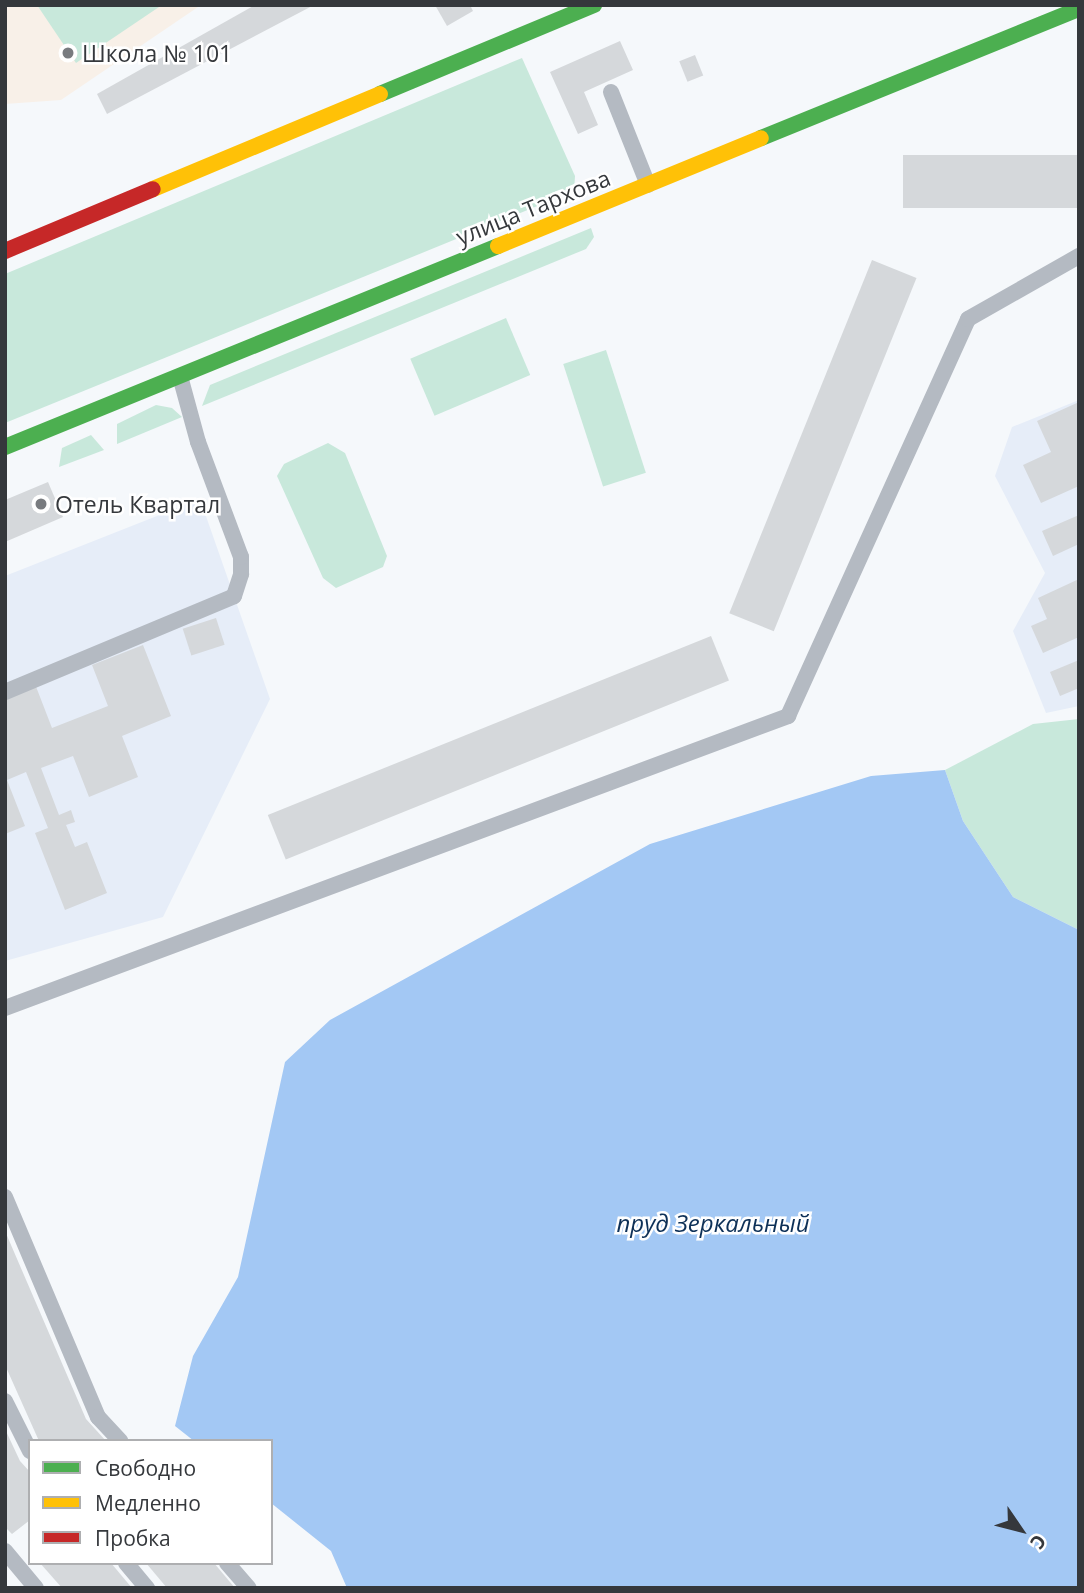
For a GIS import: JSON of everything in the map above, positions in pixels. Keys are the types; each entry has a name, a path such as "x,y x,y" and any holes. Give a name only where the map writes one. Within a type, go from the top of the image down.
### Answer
{"main road":[{"path":"5,251 585,7"},
{"name":"улица Тархова","path":"5,447 1079,9"}],"lane":[{"path":"611,92 648,185"},
{"path":"5,1008 788,716 968,319 1079,256"},
{"path":"5,692 234,596 241,557 198,442 180,376"},
{"path":"5,1197 98,1417 118,1439"},
{"path":"5,1401 28,1447"},
{"path":"5,1551 36,1588"},
{"path":"128,1565 147,1588"},
{"path":"229,1565 249,1588"}],"shaded area":[{"name":"Школа № 101","path":"5,5 201,5 61,100 5,104"},
{"path":"1079,400 1079,706 1046,713 1013,631 1045,573 995,476 1012,427"},
{"path":"200,499 270,699 163,917 5,961 5,576"}],"green space":[{"path":"37,5 162,5 76,63"},
{"path":"522,58 575,176 574,191 5,423 5,274"},
{"path":"591,228 594,237 586,249 202,406 210,385"},
{"path":"506,318 530,375 434,416 410,359"},
{"path":"606,350 646,473 603,487 563,364"},
{"path":"156,405 172,408 182,417 117,444 117,424"},
{"path":"91,435 104,450 59,467 62,448"},
{"path":"328,443 345,453 387,556 383,567 336,588 323,578 277,476 284,464"},
{"path":"1079,719 1079,930 1013,897 963,821 945,770 1033,724"}],"water":[{"name":"пруд Зеркальный","path":"945,770 963,821 1013,897 1079,930 1079,1588 347,1588 331,1551 273,1505 273,1439 191,1439 175,1426 193,1356 238,1277 285,1062 330,1020 650,844 871,776"}],"building":[{"path":"255,5 314,5 107,114 97,94"},
{"path":"435,5 470,5 473,11 447,26"},
{"path":"620,41 633,70 584,92 598,125 578,134 550,72"},
{"path":"695,55 703,75 687,82 679,61"},
{"path":"903,155 1079,155 1079,208 903,208"},
{"path":"872,260 917,278 774,631 729,613"},
{"path":"1079,402 1079,486 1041,503 1023,465 1051,452 1037,421"},
{"path":"48,482 63,517 5,542 5,500"},
{"path":"1079,515 1079,544 1053,556 1042,531"},
{"path":"1079,579 1079,637 1043,653 1031,626 1047,619 1038,598"},
{"path":"216,618 225,645 191,655 183,629"},
{"path":"711,636 729,681 286,860 268,815"},
{"path":"143,645 171,716 122,736 138,777 89,797 73,756 41,768 59,815 71,810 75,822 66,825 75,847 87,842 107,893 65,910 35,833 48,828 26,772 7,780 25,826 5,834 5,696 35,684 52,728 108,706 92,665"},
{"path":"1079,660 1079,688 1060,696 1050,672"},
{"path":"5,1231 86,1419 104,1439 38,1439 5,1365"},
{"path":"5,1429 20,1461 28,1470 28,1522 12,1534 5,1527"},
{"path":"42,1565 113,1565 132,1588 62,1588"},
{"path":"148,1565 216,1565 235,1588 167,1588"}],"traffic: fast":[{"path":"380,94 594,5"},
{"path":"761,138 1079,9"},
{"path":"5,447 498,246"}],"traffic: slow":[{"path":"153,189 380,94"},
{"path":"498,246 761,138"}],"traffic: jam":[{"path":"5,251 153,189"}],"place":[{"name":"Школа № 101","path":"68,53"},
{"name":"Отель Квартал","path":"41,504"}]}
